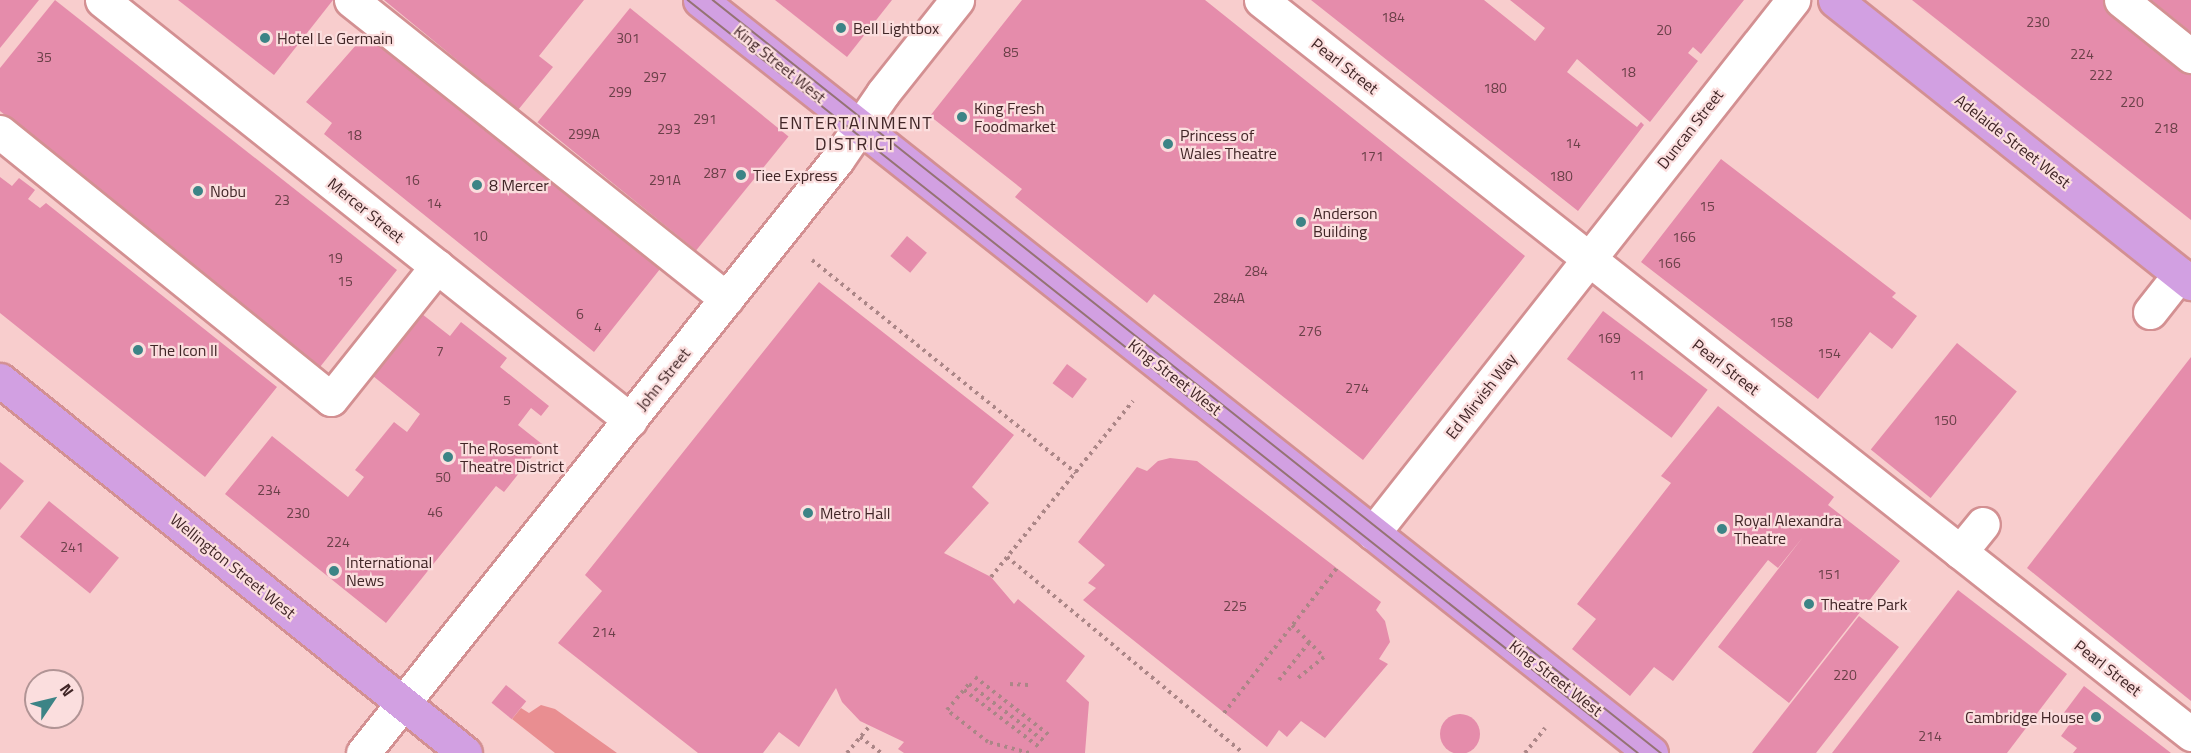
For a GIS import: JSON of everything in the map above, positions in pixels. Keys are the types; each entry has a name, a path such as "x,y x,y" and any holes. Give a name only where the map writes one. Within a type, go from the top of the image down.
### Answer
{"main road":[{"name":"King Street West","path":"700,0 1651,753"},
{"name":"Adelaide Street West","path":"1835,0 2186,279"},
{"name":"Wellington Street West","path":"0,380 465,753"}],"street":[{"name":"Mercer Street","path":"102,0 630,420"},
{"path":"351,0 727,298"},
{"name":"John Street","path":"363,753 727,298 957,0"},
{"name":"Pearl Street","path":"1261,0 2191,734"},
{"name":"Duncan Street","path":"1588,259 1793,0"},
{"path":"2121,0 2191,56"},
{"path":"0,132 331,399 437,266"},
{"name":"Ed Mirvish Way","path":"1373,533 1588,259"},
{"path":"2150,312 2186,279"},
{"path":"1960,552 1983,524"}],"path":[{"path":"812,260 1076,473"},
{"path":"991,577 1133,401"},
{"path":"1007,557 1243,753"},
{"path":"1224,713 1337,568"},
{"path":"1292,626 1311,640 1324,657 1297,679"},
{"path":"1279,680 1311,640"},
{"path":"975,676 1049,735"},
{"path":"1029,753 988,742 947,710 969,684 1044,741"},
{"path":"1011,684 1032,685"},
{"path":"964,690 1039,747"},
{"path":"847,753 868,728"},
{"path":"1525,753 1545,728"},
{"path":"861,737 881,753"}],"shaded area":[{"path":"541,705 555,709 617,753 555,753 512,719 521,708 529,713"}],"building":[{"path":"0,0 39,0 0,48"},
{"name":"Nobu","path":"55,0 397,270 320,367 0,111 0,68"},
{"name":"Hotel Le Germain","path":"178,0 333,0 274,75"},
{"path":"384,0 584,0 539,56 553,67 518,110"},
{"name":"Bell Lightbox","path":"775,0 892,0 847,57"},
{"path":"1022,0 1205,0 1525,256 1363,460 1154,294 1147,303 1015,197 1022,189 930,116"},
{"path":"1311,0 1484,0 1535,41 1545,28 1510,0 1744,0 1701,54 1693,47 1688,53 1698,61 1650,122 1577,59 1567,72 1637,127 1641,122 1644,125 1578,211"},
{"path":"1912,0 2104,0 2191,68 2191,220"},
{"path":"2151,0 2191,0 2191,32"},
{"path":"630,8 789,136 696,251 537,122"},
{"name":"8 Mercer","path":"371,28 664,264 594,352 324,134 332,123 306,102"},
{"path":"1721,159 1896,293 1892,297 1917,316 1892,349 1870,332 1818,399 1641,262"},
{"name":"The Icon II","path":"0,177 12,186 19,178 35,190 28,199 40,208 46,203 277,387 205,477 0,313"},
{"path":"907,236 927,253 910,273 890,256"},
{"name":"Metro Hall","path":"819,282 1014,435 972,487 989,503 944,553 991,577 1014,604 1018,599 1085,656 1066,681 1089,702 1085,753 904,753 898,749 904,742 860,721 842,702 836,688 799,747 779,732 763,753 698,753 558,643 602,591 585,575"},
{"path":"1603,311 1708,390 1672,438 1567,359"},
{"name":"The Rosemont Theatre District","path":"422,314 450,336 461,322 507,358 500,367 549,406 541,416 531,408 518,425 542,444 504,492 496,486 386,623 225,494 272,436 348,497 364,477 355,470 394,422 407,432 420,414 373,376"},
{"path":"1957,343 2017,391 1931,498 1871,449"},
{"path":"2191,357 2191,701 2027,568"},
{"path":"1067,364 1087,379 1073,398 1053,383"},
{"name":"Royal Alexandra Theatre","path":"1718,406 1834,497 1828,505 1900,561 1789,703 1718,647 1803,537 1778,568 1768,560 1673,681 1654,667 1630,696 1572,649 1596,619 1577,604 1671,483 1661,476"},
{"path":"1170,458 1197,461 1381,602 1376,610 1385,621 1390,642 1379,659 1388,664 1325,738 1301,721 1287,737 1279,730 1267,747 1083,600 1096,588 1088,583 1105,565 1078,542 1137,467 1147,471 1158,461"},
{"path":"0,462 24,481 0,510"},
{"path":"49,501 119,558 90,593 20,537"},
{"path":"1958,590 2067,674 2007,753 1832,753"},
{"path":"1859,616 1899,647 1816,753 1752,753"},
{"path":"506,685 526,701 512,719 492,703"},
{"name":"Cambridge House","path":"2084,686 2171,753 2073,753 2077,748 2061,736 2072,721 2063,714"},
{"path":"1460,714 1474,720 1480,734 1474,748 1460,754 1446,748 1440,734 1446,720"}],"tram line":[{"path":"688,0 1638,753"},
{"path":"713,0 1661,753"}],"place":[{"name":"Bell Lightbox","path":"841,28"},
{"name":"Hotel Le Germain","path":"265,38"},
{"name":"King Fresh Foodmarket","path":"962,117"},
{"name":"Princess of Wales Theatre","path":"1168,144"},
{"name":"Tiee Express","path":"741,175"},
{"name":"8 Mercer","path":"477,185"},
{"name":"Nobu","path":"198,191"},
{"name":"Anderson Building","path":"1301,222"},
{"name":"The Icon II","path":"138,350"},
{"name":"The Rosemont Theatre District","path":"448,457"},
{"name":"Metro Hall","path":"808,513"},
{"name":"Royal Alexandra Theatre","path":"1722,529"},
{"name":"International News","path":"334,571"},
{"name":"Theatre Park","path":"1809,604"},
{"name":"Cambridge House","path":"2096,717"}],"district":[{"name":"ENTERTAINMENT DISTRICT","path":"856,134"}]}
